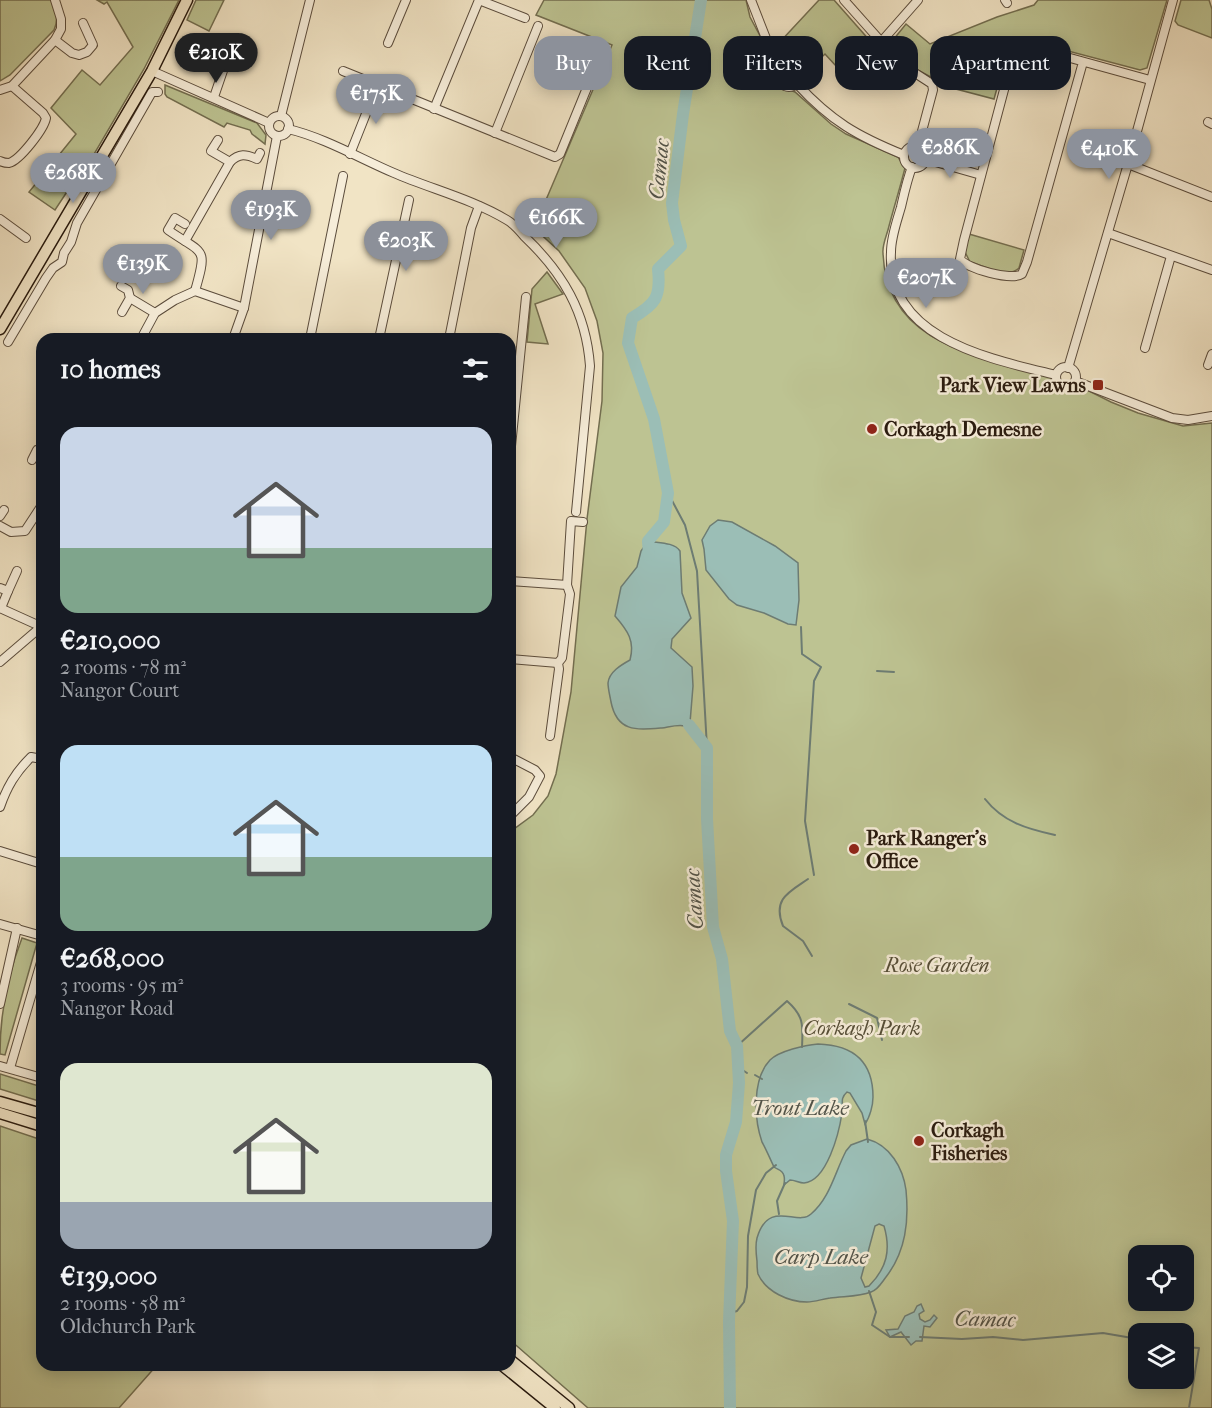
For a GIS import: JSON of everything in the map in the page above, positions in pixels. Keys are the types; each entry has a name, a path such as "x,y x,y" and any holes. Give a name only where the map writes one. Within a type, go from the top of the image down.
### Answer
{"main road":[{"path":"0,329 152,71 188,0"},
{"path":"0,1102 36,1112"},
{"path":"0,1113 36,1124"},
{"path":"516,1365 569,1408"},
{"path":"509,1371 555,1408"}],"street":[{"path":"0,90 12,86 55,40 61,29 61,19 55,0"},
{"path":"281,116 310,0"},
{"path":"388,43 406,0"},
{"path":"434,109 479,0 525,18"},
{"path":"751,0 765,36"},
{"path":"844,0 876,36"},
{"path":"886,36 918,0"},
{"path":"1068,368 1173,0"},
{"path":"55,40 72,53 79,55 87,52 93,45 92,37 83,23"},
{"path":"495,133 538,26"},
{"path":"1083,62 1022,274 1011,278 966,266 960,259 1014,56 1020,46 1023,45 1150,80"},
{"path":"202,55 226,62 214,97"},
{"path":"152,71 269,123"},
{"path":"344,71 555,157 560,153 586,90"},
{"path":"918,76 932,84 933,90 918,146"},
{"path":"0,161 10,163 18,158 44,126 46,118 12,86"},
{"path":"350,154 377,86"},
{"path":"802,90 816,105 843,125 869,140 904,155"},
{"path":"8,342 46,278 62,261 69,249 77,223 152,93 158,92"},
{"path":"281,116 287,120 288,129 284,134 277,136 270,132 269,123 273,117 281,116"},
{"path":"288,129 308,135 479,207 508,221 539,249 568,290 584,326 590,366 576,512"},
{"path":"234,333 244,308 277,136"},
{"path":"218,140 212,151 230,162"},
{"path":"918,146 923,150 925,159 919,167 912,167 905,161 904,155 908,149 918,146"},
{"path":"185,241 230,162 236,156 243,155 256,159 260,153"},
{"path":"925,159 981,175"},
{"path":"1128,164 1212,197"},
{"path":"912,167 891,250 895,282 904,304 928,329 954,344 1003,361 1056,375"},
{"path":"311,333 342,176"},
{"path":"380,333 408,200"},
{"path":"450,333 471,228 479,207"},
{"path":"185,224 175,218 168,230 197,248 203,260 195,291"},
{"path":"0,219 26,238"},
{"path":"1108,233 1212,270"},
{"path":"50,244 64,254"},
{"path":"1145,348 1171,256"},
{"path":"121,286 128,290 130,298 122,312"},
{"path":"144,333 155,313 195,291 244,308"},
{"path":"516,396 526,297"},
{"path":"130,298 155,313"},
{"path":"1208,365 1212,354"},
{"path":"1068,368 1074,371 1075,381 1071,386 1061,386 1056,381 1056,375 1059,370 1068,368"},
{"path":"1075,381 1172,418 1188,420 1212,417"},
{"path":"32,460 36,453"},
{"path":"0,526 11,532 25,531 36,514"},
{"path":"550,736 558,663 562,658 570,594 567,585 571,521 583,522"},
{"path":"17,571 4,589 1,608 36,624"},
{"path":"516,581 567,585"},
{"path":"0,662 36,632"},
{"path":"516,660 558,663"},
{"path":"0,807 8,785 30,758 36,758"},
{"path":"516,760 535,770 540,776 529,797 516,810"},
{"path":"0,851 36,862"},
{"path":"0,924 36,934"},
{"path":"0,1004 16,928"},
{"path":"10,1068 36,979"},
{"path":"0,1066 36,1076"}],"green space":[{"path":"0,0 51,0 57,18 54,30 10,75 0,81"},
{"path":"97,0 179,0 144,69 93,156 90,157 55,210 29,192 76,134 51,108 82,70 100,85 133,47 107,2 104,4"},
{"path":"196,0 224,0 209,31 187,20"},
{"name":"Corkagh Park","path":"544,0 746,0 750,17 760,36 723,36 723,90 790,90 795,92 831,124 846,134 898,157 905,168 883,253 888,284 900,308 918,327 941,341 967,352 1050,375 1053,385 1063,390 1081,387 1138,413 1183,426 1212,423 1212,1408 588,1408 516,1345 516,828 533,815 548,796 556,774 571,692 587,519 602,401 603,353 597,321 585,288 559,251 534,228 593,90 612,90 612,36 589,36 536,15"},
{"path":"819,0 834,0 866,36 835,36 835,65 825,54 823,56 823,36 785,36"},
{"path":"1038,0 1167,0 1147,68 1140,70 1071,52 1071,36 950,36 1034,5"},
{"path":"1181,0 1209,0 1212,9 1212,38 1178,25 1175,21"},
{"path":"906,24 930,44 930,76 918,70 918,36 896,36"},
{"path":"165,85 257,123 266,135 265,144 250,130 227,123 224,127 167,97"},
{"path":"960,90 996,90 994,99"},
{"path":"969,234 1024,250 1019,268 1002,272 970,262 965,252"},
{"path":"547,272 563,294 535,304 548,344 527,342 532,289"},
{"path":"22,938 36,943 5,1055 0,1054 3,1010"},
{"path":"0,1074 36,1085 36,1100 0,1089"},
{"path":"0,1126 36,1138 36,1371 152,1371 119,1408 0,1408"}],"water":[{"path":"718,520 732,522 775,546 798,563 799,600 796,625 737,605 729,599 706,570 702,540 710,526"},
{"path":"648,541 670,544 680,551 682,593 691,618 672,639 671,648 692,667 690,723 700,737 698,739 693,732 682,725 644,729 629,727 618,719 611,702 609,679 616,669 630,660 632,647 629,636 615,616 621,587 637,567 641,551"},
{"name":"Trout Lake","path":"818,1044 830,1045 850,1052 865,1065 872,1084 872,1107 865,1124 862,1113 850,1093 847,1092 842,1099 842,1113 831,1155 819,1174 804,1183 790,1180 784,1185 783,1174 774,1167 759,1133 756,1111 757,1088 764,1068 774,1057 792,1049"},
{"name":"Carp Lake","path":"867,1139 875,1142 889,1152 902,1174 906,1190 907,1213 905,1235 898,1257 880,1286 866,1294 813,1302 793,1300 779,1295 766,1286 758,1274 756,1244 762,1226 776,1216 805,1217 818,1208 828,1193 846,1151 851,1145","holes":["879,1224 884,1226 887,1243 884,1265 869,1286 865,1287 861,1278 875,1226"]},
{"path":"921,1304 924,1311 919,1314 920,1319 925,1322 934,1315 937,1318 930,1327 924,1326 922,1341 916,1341 911,1345 901,1332 890,1337 886,1330 898,1329 905,1316 914,1312"}],"waterway":[{"name":"Camac","path":"649,555 648,541 664,522 668,493 654,419 628,343 632,318 652,304 655,299 659,286 658,269 681,246 672,203 701,0"},
{"name":"Camac","path":"668,493 685,525 697,571 707,748"},
{"path":"801,627 802,654 821,667 814,681 805,821 814,875"},
{"path":"877,671 894,672"},
{"name":"Camac","path":"689,725 707,748 707,819 713,927 722,959 730,1031 737,1046 739,1083 736,1122 726,1155 733,1221 729,1321 730,1408"},
{"path":"985,799 1008,819 1055,835"},
{"path":"808,879 784,897 780,917 783,926 803,941 812,956"},
{"name":"Camac","path":"737,1046 787,1001 797,1011 801,1021 802,1047"},
{"path":"849,1004 877,1018 882,1040"},
{"path":"738,1067 747,1073"},
{"path":"755,1075 762,1079"},
{"name":"Camac","path":"865,1121 868,1142"},
{"name":"Camac","path":"730,1313 737,1311 744,1302 747,1287 748,1236 756,1190 766,1173 776,1165"},
{"name":"Camac","path":"779,1214 777,1201 785,1183"},
{"name":"Camac","path":"869,1291 876,1312 872,1325 890,1337 909,1337"},
{"name":"Camac","path":"920,1337 962,1339 993,1337 1023,1340 1103,1333 1128,1337"},
{"name":"Camac","path":"1194,1348 1199,1348 1194,1378"},
{"name":"Camac","path":"1189,1408 1192,1389"}],"place":[{"name":"Park View Lawns","path":"1098,385"},
{"name":"Corkagh Demesne","path":"872,429"},
{"name":"Park Ranger's Office","path":"854,849"},
{"name":"Corkagh Fisheries","path":"919,1141"}],"park label":[{"name":"Rose Garden","path":"937,965"}]}
